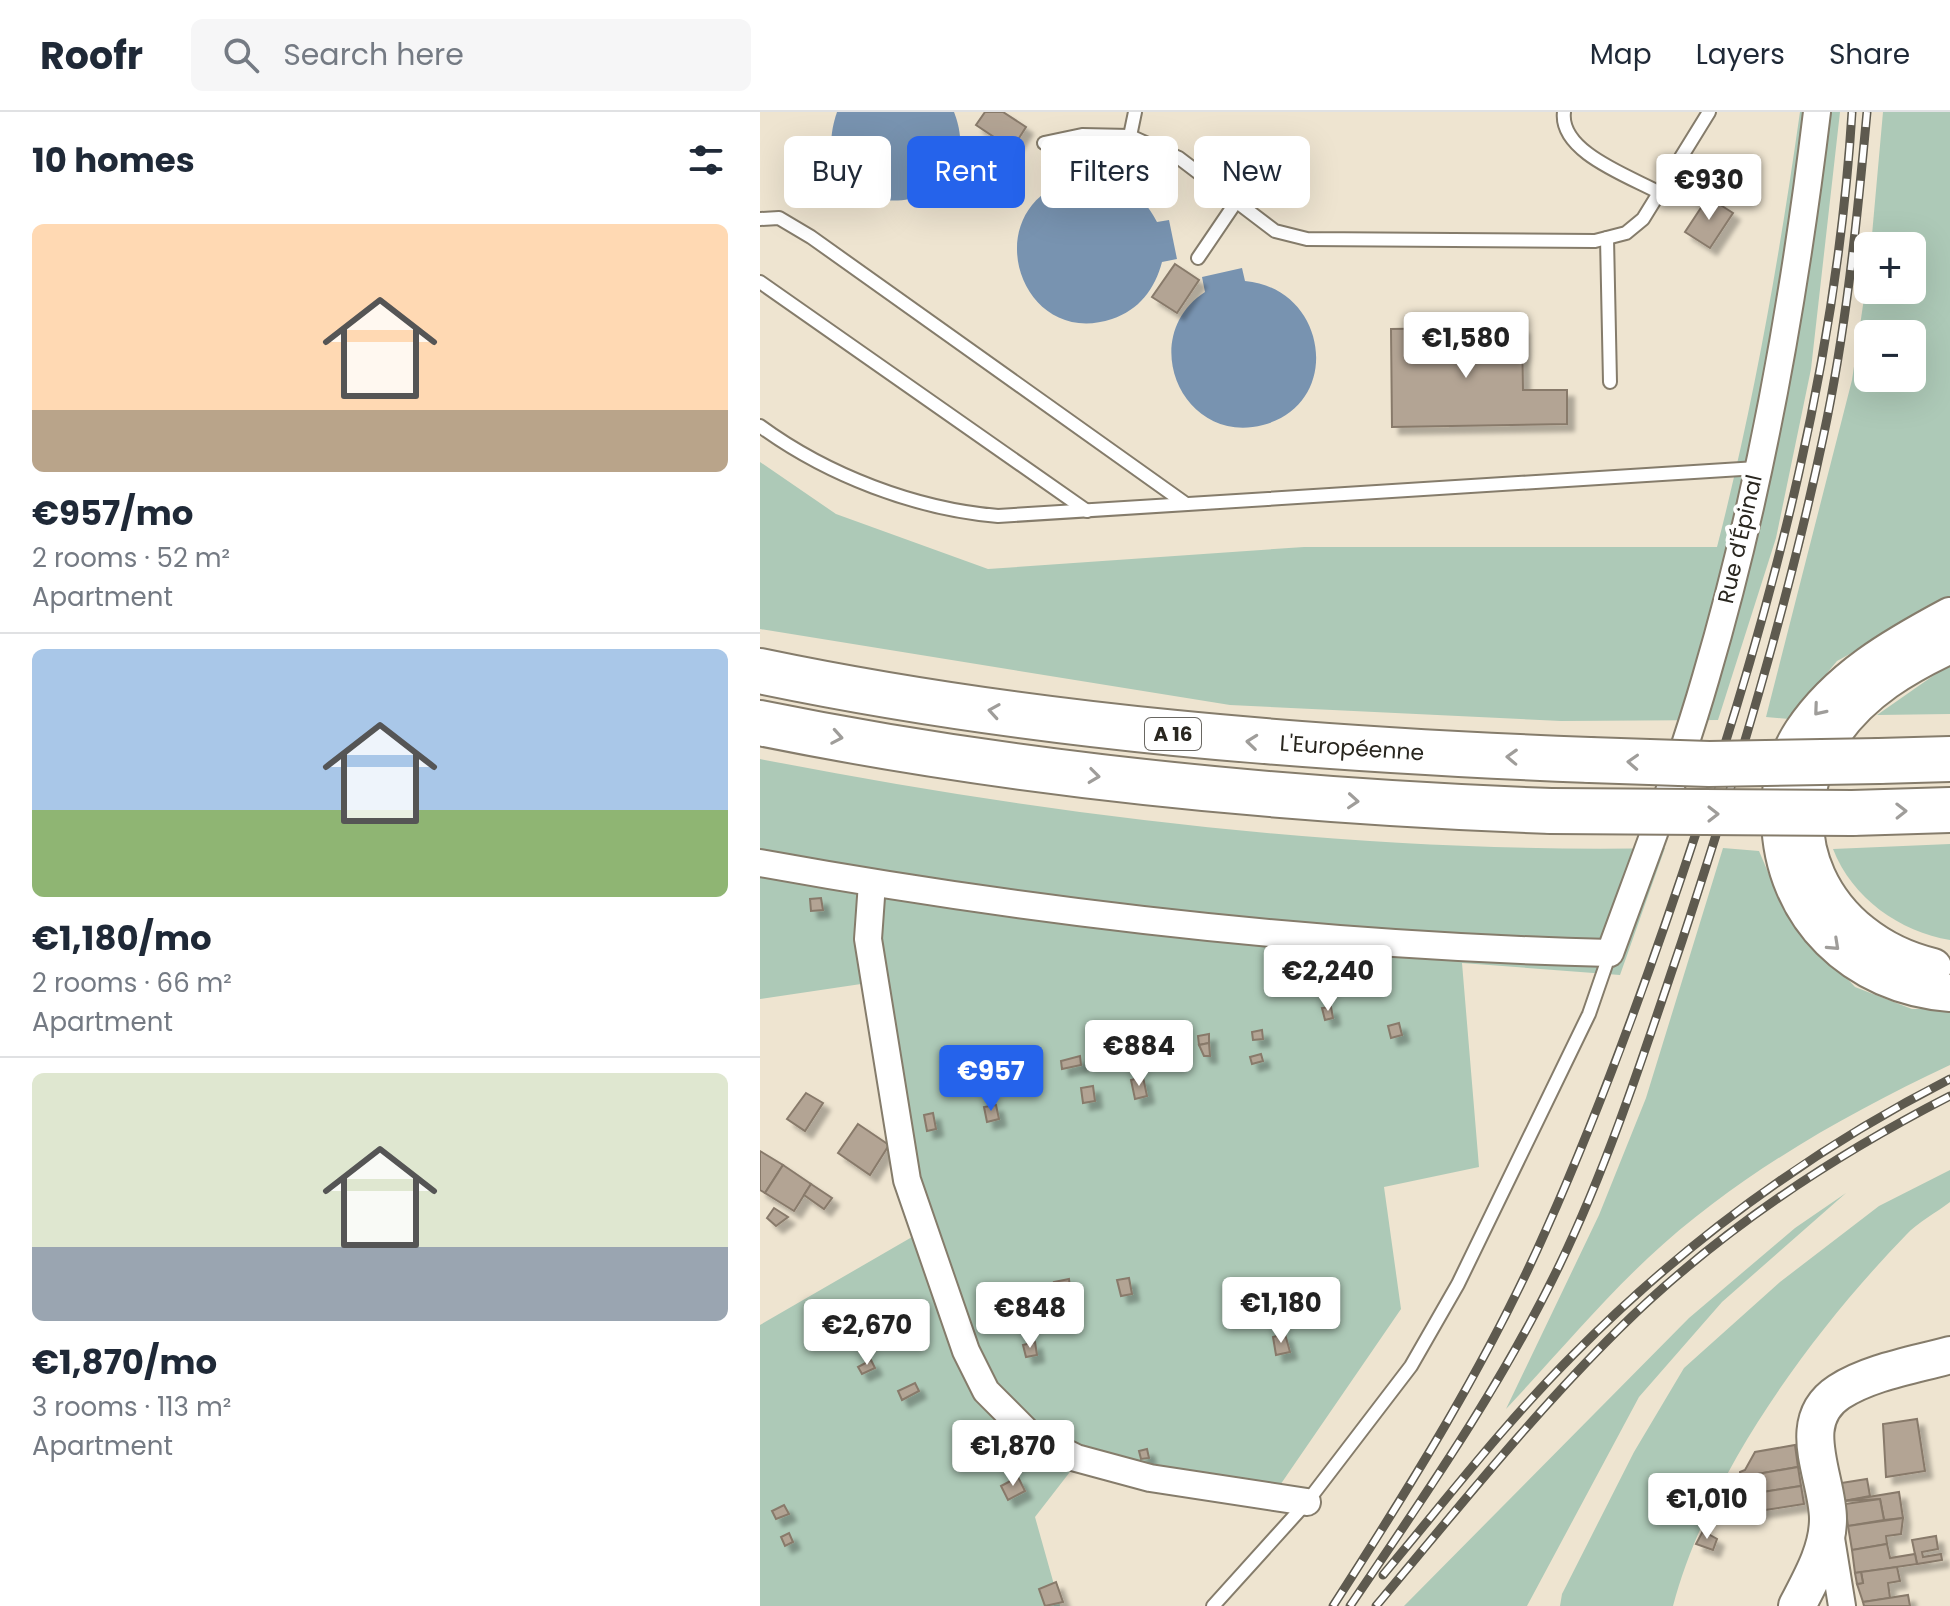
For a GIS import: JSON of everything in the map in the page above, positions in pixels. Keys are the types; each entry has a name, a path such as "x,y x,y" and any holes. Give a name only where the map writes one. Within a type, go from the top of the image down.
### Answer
{"highway":[{"name":"L'Européenne","path":"760,671 907,697 1175,734 1356,750 1709,764 1950,759"},
{"name":"A 16","path":"760,723 1012,765 1146,782 1328,799 1551,811 1852,813 1950,810"}],"main road":[{"path":"1950,616 1859,671 1832,695 1794,747 1780,805 1782,849 1792,882 1807,914 1833,945 1886,979 1926,991 1950,993"},
{"path":"1950,645 1885,681 1845,718 1815,766 1805,812 1810,859 1837,911 1865,938 1896,957 1950,970"},
{"path":"1797,1606 1819,1560 1828,1517 1815,1429 1825,1406 1849,1387 1950,1355"}],"street":[{"name":"Rue d'Épinal","path":"1610,953 1703,688 1757,468 1793,286 1817,112"},
{"path":"760,863 872,883 1232,930 1379,942 1610,953"},
{"path":"872,883 868,939 907,1180 966,1351 986,1391 1030,1435 1076,1458 1150,1478 1307,1502"},
{"path":"1828,1517 1842,1606"}],"lane":[{"path":"1077,136 1130,136 1135,112"},
{"path":"1564,112 1565,132 1578,148 1660,193"},
{"path":"1244,208 1275,231 1307,239 1595,241 1626,233 1643,219 1709,112"},
{"path":"1178,158 1194,170"},
{"path":"1198,258 1232,208"},
{"path":"760,219 779,218 811,237 1186,504"},
{"path":"1607,238 1610,382"},
{"path":"760,282 1087,511"},
{"path":"760,426 782,442 840,472 958,513 998,516 1757,468"},
{"path":"1213,1606 1307,1502 1393,1392 1441,1317 1589,1014 1610,953"}],"green space":[{"path":"1800,112 1840,112 1811,369 1776,538 1718,720 1561,721 1230,705 760,629 760,462 836,514 988,569 1304,547 1717,547 1743,439 1764,331"},
{"path":"1883,112 1950,112 1950,599 1837,661 1789,719 1766,717 1854,366 1854,392 1926,392 1926,320 1861,320 1863,304 1926,304 1926,232 1872,232"},
{"path":"1950,664 1950,714 1877,715"},
{"path":"760,759 985,798 1211,828 1438,845 1665,848 1620,975 1462,963 1479,1167 1384,1187 1401,1309 1267,1504 1073,1468 1035,1517 1060,1606 760,1606 760,1325 912,1237 861,984 760,999"},
{"path":"1950,844 1950,940 1913,929 1880,910 1852,883 1833,849"},
{"path":"1723,848 1759,851 1785,912 1855,987 1912,1009 1950,1009 1950,1065 1830,1127 1717,1200 1629,1276 1506,1409 1599,1215 1646,1098"},
{"path":"1950,1170 1950,1202 1911,1230 1870,1274 1834,1316 1767,1408 1711,1506 1689,1556 1673,1606 1560,1606 1562,1594 1634,1452 1684,1368 1780,1282 1879,1206"},
{"path":"1846,1193 1722,1302 1639,1397 1527,1606 1404,1606 1689,1318 1795,1228"}],"water":[{"path":"837,112 954,112 958,136 907,136 907,198 896,200 891,199 891,136 834,136"},
{"path":"1041,198 1041,208 1149,208 1157,222 1169,220 1177,259 1162,262 1150,290 1130,310 1112,319 1079,323 1052,314 1031,294 1020,269 1017,241 1026,214"},
{"path":"1242,268 1245,281 1273,288 1294,304 1309,324 1316,348 1315,372 1306,395 1289,413 1263,425 1234,427 1210,419 1191,404 1178,383 1172,359 1174,335 1184,311 1205,292 1202,277"}],"building":[{"path":"985,112 1003,112 1026,127 1020,136 992,136 976,125"},
{"path":"1708,197 1733,213 1710,248 1685,232"},
{"path":"1175,264 1199,280 1177,313 1152,297"},
{"path":"1522,327 1523,390 1567,390 1567,424 1392,427 1391,329"},
{"path":"821,898 823,910 811,911 810,899"},
{"path":"1331,1007 1333,1018 1325,1020 1322,1008"},
{"path":"1399,1023 1402,1035 1391,1038 1388,1026"},
{"path":"1262,1030 1263,1039 1253,1040 1252,1032"},
{"path":"1209,1034 1209,1043 1199,1045 1198,1036"},
{"path":"1209,1043 1210,1056 1204,1056 1199,1045"},
{"path":"1261,1054 1263,1061 1252,1064 1250,1057"},
{"path":"1080,1056 1081,1065 1062,1069 1061,1061"},
{"path":"1143,1077 1147,1096 1135,1099 1131,1080"},
{"path":"1093,1086 1095,1101 1083,1103 1081,1088"},
{"path":"806,1093 823,1103 805,1131 787,1119"},
{"path":"996,1105 999,1119 987,1122 984,1107"},
{"path":"933,1113 936,1129 927,1131 924,1115"},
{"path":"858,1124 889,1145 870,1175 838,1153"},
{"path":"760,1151 783,1165 765,1193 760,1190"},
{"path":"783,1165 811,1184 794,1211 765,1193"},
{"path":"811,1184 832,1198 824,1209 804,1195"},
{"path":"774,1208 788,1217 776,1226 767,1218"},
{"path":"1129,1278 1132,1294 1121,1296 1117,1280"},
{"path":"1069,1279 1070,1287 1056,1289 1054,1282"},
{"path":"1285,1334 1290,1352 1276,1355 1273,1337"},
{"path":"1035,1342 1037,1355 1026,1357 1023,1345"},
{"path":"871,1360 875,1368 862,1374 858,1367"},
{"path":"915,1383 919,1391 902,1400 898,1391"},
{"path":"1917,1419 1925,1471 1886,1477 1883,1424"},
{"path":"1795,1445 1798,1467 1740,1477 1740,1472 1745,1470 1755,1452"},
{"path":"1147,1449 1149,1458 1141,1459 1139,1451"},
{"path":"1798,1467 1801,1486 1744,1495 1740,1477"},
{"path":"1018,1477 1025,1491 1008,1500 1001,1486"},
{"path":"1867,1479 1870,1496 1844,1501 1841,1483"},
{"path":"1801,1486 1804,1504 1746,1513 1744,1495"},
{"path":"1899,1492 1903,1518 1884,1520 1880,1499 1844,1501"},
{"path":"1880,1499 1884,1520 1848,1526 1845,1504"},
{"path":"784,1505 789,1514 776,1519 772,1511"},
{"path":"1903,1518 1901,1534 1886,1536 1887,1544 1852,1550 1848,1526"},
{"path":"1703,1531 1717,1539 1713,1550 1696,1544"},
{"path":"789,1533 793,1542 785,1546 781,1537"},
{"path":"1936,1536 1938,1549 1922,1552 1923,1557 1941,1554 1942,1560 1917,1564 1912,1540"},
{"path":"1887,1544 1890,1558 1915,1554 1917,1564 1855,1573 1852,1550"},
{"path":"1897,1567 1900,1581 1888,1583 1890,1598 1863,1602 1857,1584 1863,1583 1861,1572"},
{"path":"1861,1572 1863,1583 1857,1584 1855,1573"},
{"path":"1056,1582 1063,1602 1045,1606 1039,1589"},
{"path":"1908,1595 1910,1606 1864,1606 1863,1602"}],"railway":[{"path":"1333,1606 1447,1422 1523,1279 1588,1130 1664,927 1753,650 1799,473 1833,294 1852,112"},
{"path":"1350,1606 1461,1439 1537,1309 1595,1185 1640,1064 1741,754 1809,502 1844,317 1867,112"},
{"path":"1383,1575 1524,1407 1574,1354 1660,1274 1798,1168 1950,1079"},
{"path":"1376,1606 1555,1395 1656,1294 1694,1261 1818,1171 1950,1096"}]}
